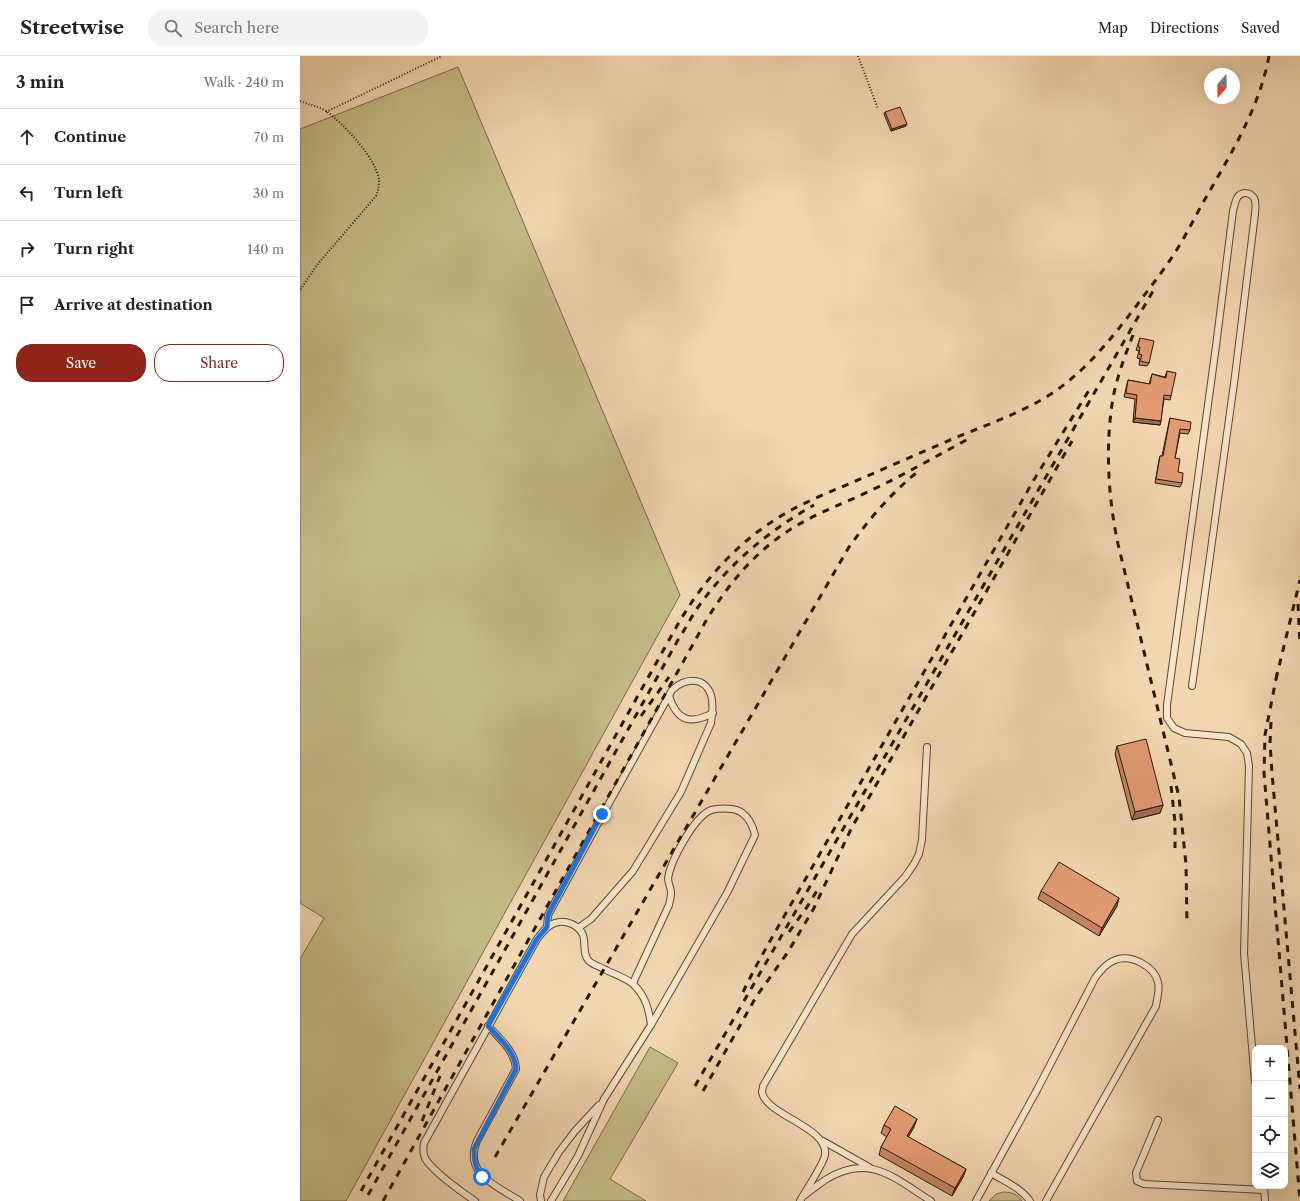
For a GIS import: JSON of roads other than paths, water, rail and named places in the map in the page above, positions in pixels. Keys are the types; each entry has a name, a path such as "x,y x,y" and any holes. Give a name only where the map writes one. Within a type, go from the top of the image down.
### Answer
{"lane":[{"path":"1192,686 1236,376 1255,214 1256,204 1254,198 1250,194 1243,193 1238,196 1233,211 1167,704 1167,718 1174,728 1185,733 1229,737 1241,744 1247,754 1249,766 1244,953 1255,1081"},
{"path":"547,927 548,915 602,814 672,690 678,684 685,681 695,681 701,683 706,686 711,694 712,713 710,723 681,792 633,871 591,919 578,928"},
{"path":"669,696 673,707 686,719 694,720 712,713"},
{"path":"801,1199 825,1157 826,1148 816,1135 766,1100 762,1093 763,1086 852,934 905,877 919,854 922,840 927,747"},
{"path":"551,1201 578,1156 604,1099 651,1025 727,893 755,835 753,825 746,815 735,810 723,808 711,811 702,817 682,843 673,859 668,880 671,893 669,905 633,983"},
{"path":"475,1201 432,1167 423,1152 424,1143 537,939 547,927 554,923 563,921 578,928 583,935 585,946 584,954 589,961 633,983 645,998 649,1010 651,1025"},
{"path":"976,1201 1037,1090 1095,978 1104,967 1115,960 1128,958 1142,963 1153,971 1158,981 1156,1006 1046,1201"},
{"path":"488,1026 510,1050 516,1061 516,1069 477,1141 474,1149 474,1160 477,1170 482,1177 520,1201"},
{"path":"541,1201 540,1195 544,1177 555,1158 575,1131 604,1099"},
{"path":"1158,1120 1136,1173 1137,1181 1144,1184 1252,1188"},
{"path":"822,1141 870,1168"},
{"path":"801,1199 825,1180 843,1171 858,1168 870,1168 888,1174 931,1201"},
{"path":"991,1174 1019,1190 1030,1201"},
{"path":"1264,1189 1265,1201"}],"railway":[{"path":"361,1191 678,624 697,594 708,580 732,554 758,531 792,510 957,437 1017,413 1051,394 1076,375 1118,330 1181,243 1250,116 1258,96 1269,56"},
{"path":"695,1086 1153,291"},
{"path":"1133,335 1113,398 1108,453 1110,490 1118,544 1179,797 1186,864 1187,925"},
{"path":"743,992 770,941 1035,478 1091,387"},
{"path":"383,1201 707,619 724,593 744,569 766,547 791,529 812,517 888,482 972,437"},
{"path":"703,1091 756,997 788,952 814,908 851,829 1072,441"},
{"path":"495,1157 849,547 882,506 900,487 921,469"},
{"path":"368,1195 695,612 725,574 752,548 782,525 814,505"},
{"path":"1276,679 1300,580"},
{"path":"1298,604 1300,646"},
{"path":"1277,674 1265,735 1264,773 1300,1201"},
{"path":"641,716 669,677"},
{"path":"1271,722 1270,743 1272,773 1300,1089"},
{"path":"1171,786 1175,822 1175,848"},
{"path":"789,932 818,889"},
{"path":"422,1121 440,1076"}]}
